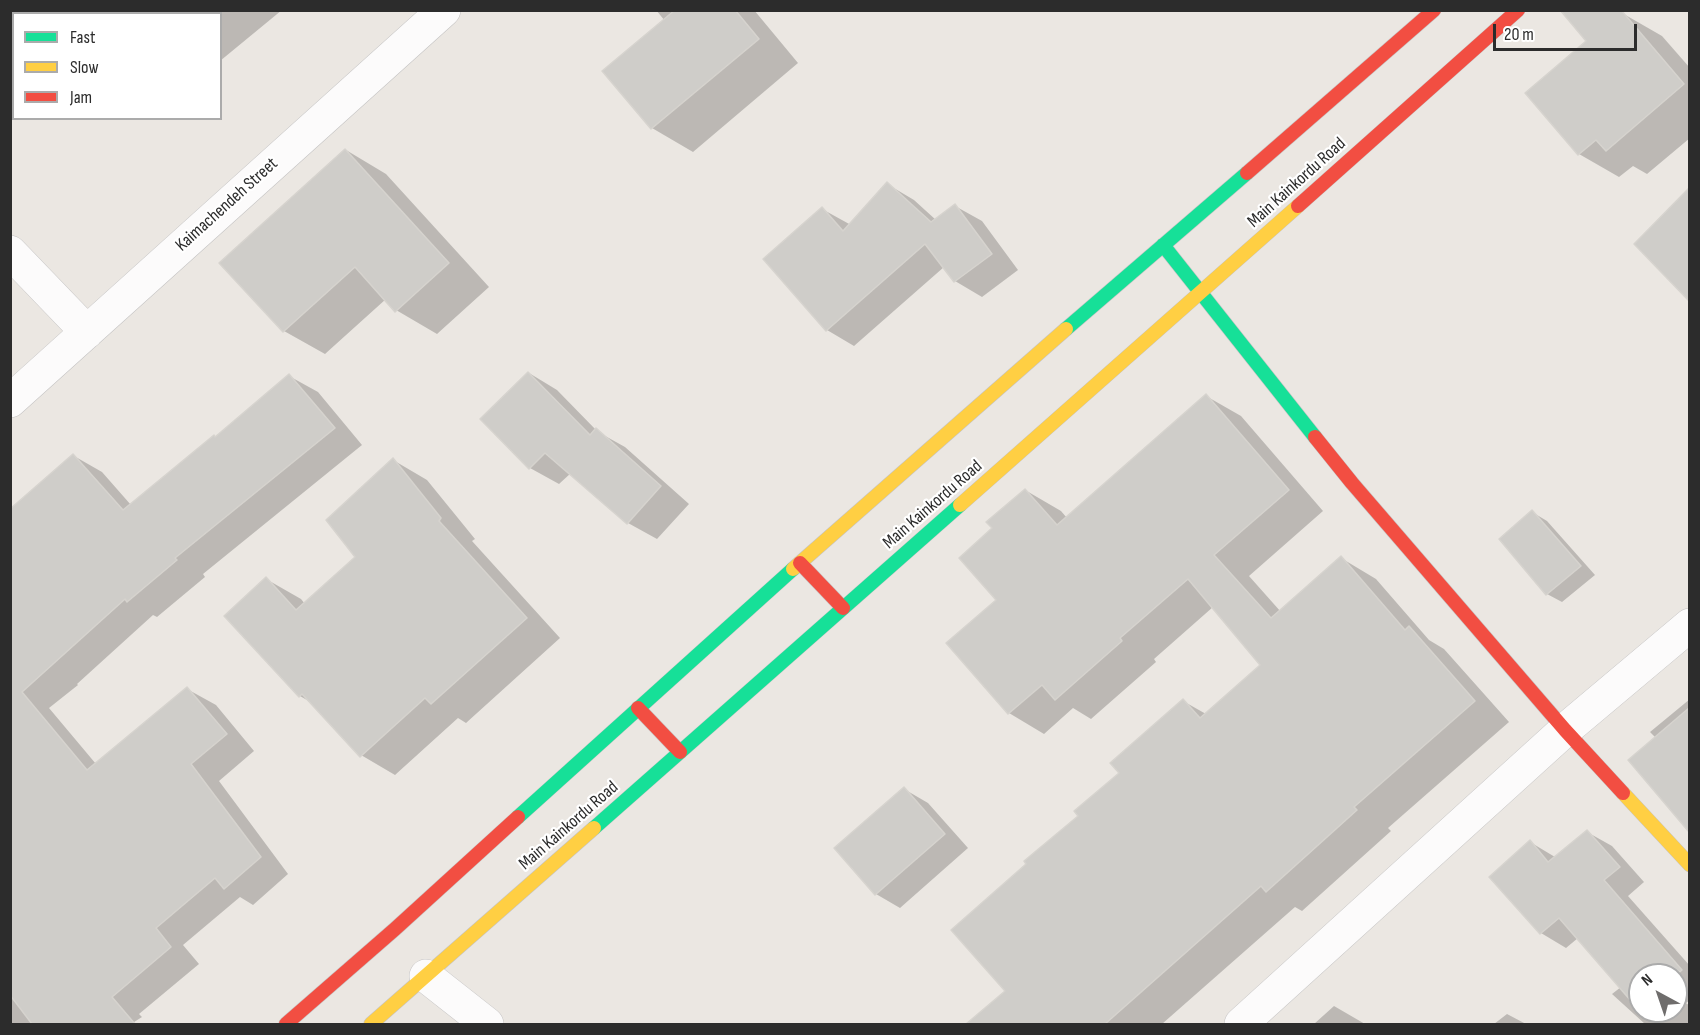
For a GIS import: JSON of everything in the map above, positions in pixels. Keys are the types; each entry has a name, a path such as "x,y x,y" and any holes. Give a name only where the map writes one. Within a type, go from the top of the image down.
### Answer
{"main road":[{"path":"286,1024 395,929 928,449 1434,10"},
{"name":"Main Kainkordu Road","path":"371,1024 1202,293 1518,10"},
{"path":"1163,245 1352,483 1565,730 1689,866"},
{"path":"800,563 843,608"},
{"path":"638,708 680,752"}],"street":[{"name":"Kaimachendeh Street","path":"10,401 444,10"},
{"path":"10,252 87,332"},
{"path":"1241,1024 1565,730 1689,625"},
{"path":"426,976 488,1024"}],"building":[{"path":"675,10 735,10 759,39 651,129 602,71"},
{"path":"1560,10 1621,10 1684,84 1606,151 1596,140 1578,155 1525,93 1586,41"},
{"path":"345,149 449,263 395,312 355,267 283,332 219,263"},
{"path":"887,182 931,222 955,204 992,254 954,282 925,244 826,331 763,259 822,207 843,231"},
{"path":"1689,188 1689,301 1634,244"},
{"path":"528,372 590,435 596,428 661,486 627,524 545,453 529,469 480,419"},
{"path":"289,374 335,428 175,558 177,560 127,602 125,599 22,692 87,770 187,687 227,734 191,764 261,857 224,889 215,878 156,928 171,947 112,997 135,1024 32,1024 10,995 10,509 73,454 123,510 214,435 215,437"},
{"path":"1206,394 1289,490 1214,555 1271,618 1341,556 1405,630 1409,626 1475,701 1354,807 1357,810 1266,892 1261,886 1105,1024 966,1024 1005,991 951,930 1026,864 1024,861 1078,816 1074,811 1119,773 1110,763 1183,699 1200,718 1260,665 1188,579 1120,638 1122,641 1055,700 1042,685 1008,714 946,643 996,600 959,558 992,528 986,522 1025,489 1057,525"},
{"path":"393,458 441,518 439,521 527,618 431,704 425,698 360,757 302,694 299,697 224,616 266,577 296,610 355,557 326,520"},
{"path":"1532,510 1581,566 1546,595 1499,539"},
{"path":"1689,708 1689,832 1628,760"},
{"path":"904,787 945,834 875,895 834,848"},
{"path":"1587,830 1620,867 1604,880 1676,963 1628,963 1628,997 1559,918 1540,934 1489,877 1530,840 1548,862"}],"traffic: fast":[{"path":"1066,329 1247,173"},
{"path":"1163,245 1315,437"},
{"path":"594,828 960,505"},
{"path":"518,817 793,569"}],"traffic: slow":[{"path":"960,505 1298,206"},
{"path":"793,569 1066,329"},
{"path":"1623,793 1690,865"},
{"path":"371,1024 594,828"}],"traffic: jam":[{"path":"1247,173 1434,10"},
{"path":"1298,206 1518,10"},
{"path":"1315,437 1565,730 1623,793"},
{"path":"800,563 843,608"},
{"path":"638,708 680,752"},
{"path":"286,1024 518,817"}]}
